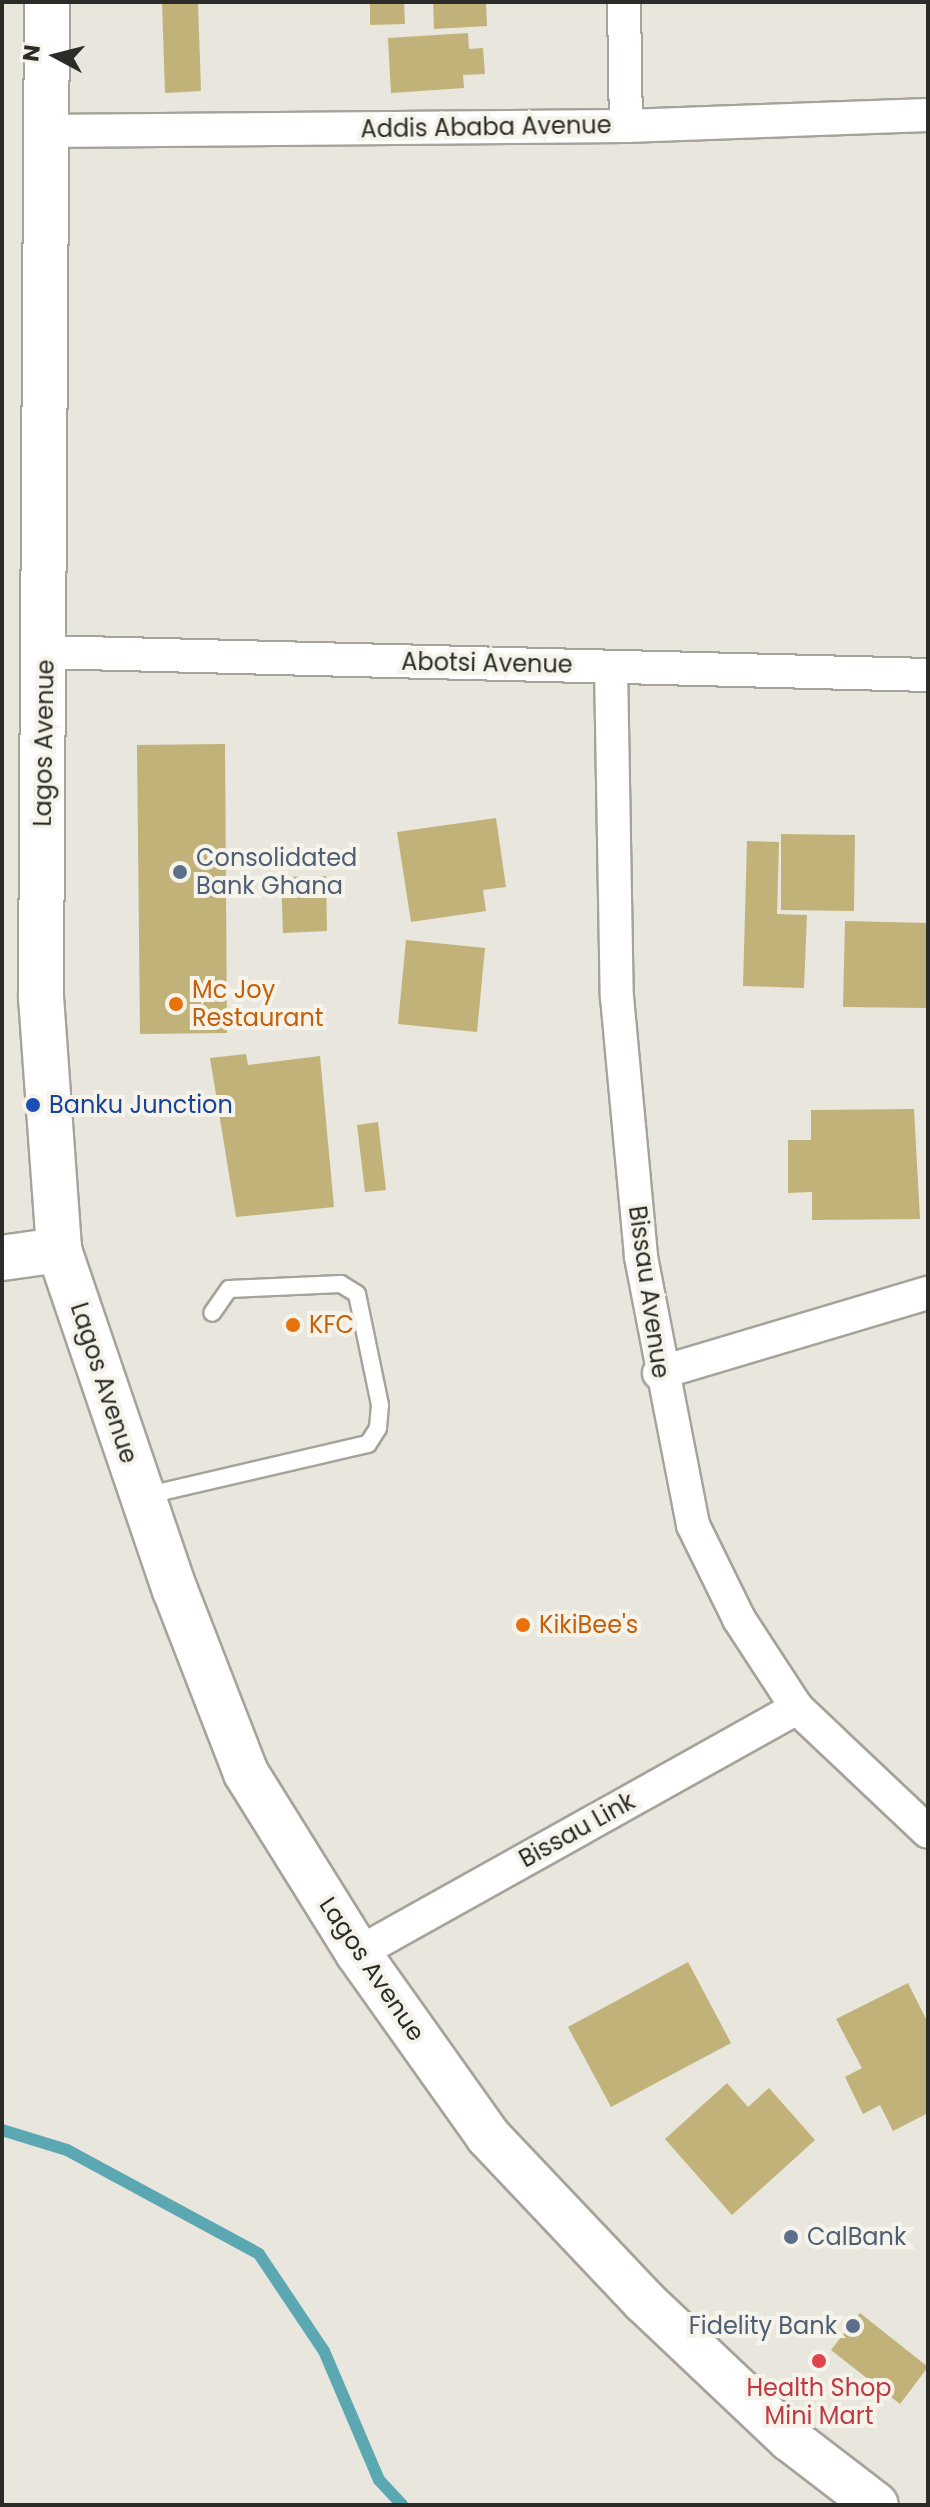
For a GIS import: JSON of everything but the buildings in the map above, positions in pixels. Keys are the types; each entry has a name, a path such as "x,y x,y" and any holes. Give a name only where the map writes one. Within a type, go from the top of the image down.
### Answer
{"street":[{"name":"Lagos Avenue","path":"47,2 41,997 59,1250 142,1496 246,1773 358,1953 509,2158 644,2301 790,2439 876,2505"},
{"path":"624,2 626,126"},
{"name":"Addis Ababa Avenue","path":"44,131 626,126 928,115"},
{"name":"Abotsi Avenue","path":"45,652 928,675"},
{"name":"Bissau Avenue","path":"611,667 617,997 641,1257 659,1373 693,1525 739,1619 797,1708 928,1832"},
{"path":"2,1258 59,1250"},
{"path":"659,1373 928,1293"},
{"name":"Bissau Link","path":"358,1953 797,1708"}],"lane":[{"path":"142,1496 368,1444 378,1428 380,1405 357,1294 341,1284 229,1289 212,1313"}],"waterway":[{"path":"2,2130 67,2150 259,2254 324,2351 379,2480 402,2505"}],"place":[{"name":"Consolidated Bank Ghana","path":"180,872"},
{"name":"Mc Joy Restaurant","path":"176,1004"},
{"name":"Banku Junction","path":"33,1105"},
{"name":"KFC","path":"293,1325"},
{"name":"KikiBee's","path":"523,1625"},
{"name":"CalBank","path":"791,2237"},
{"name":"Fidelity Bank","path":"853,2326"},
{"name":"Health Shop Mini Mart","path":"819,2361"}]}
